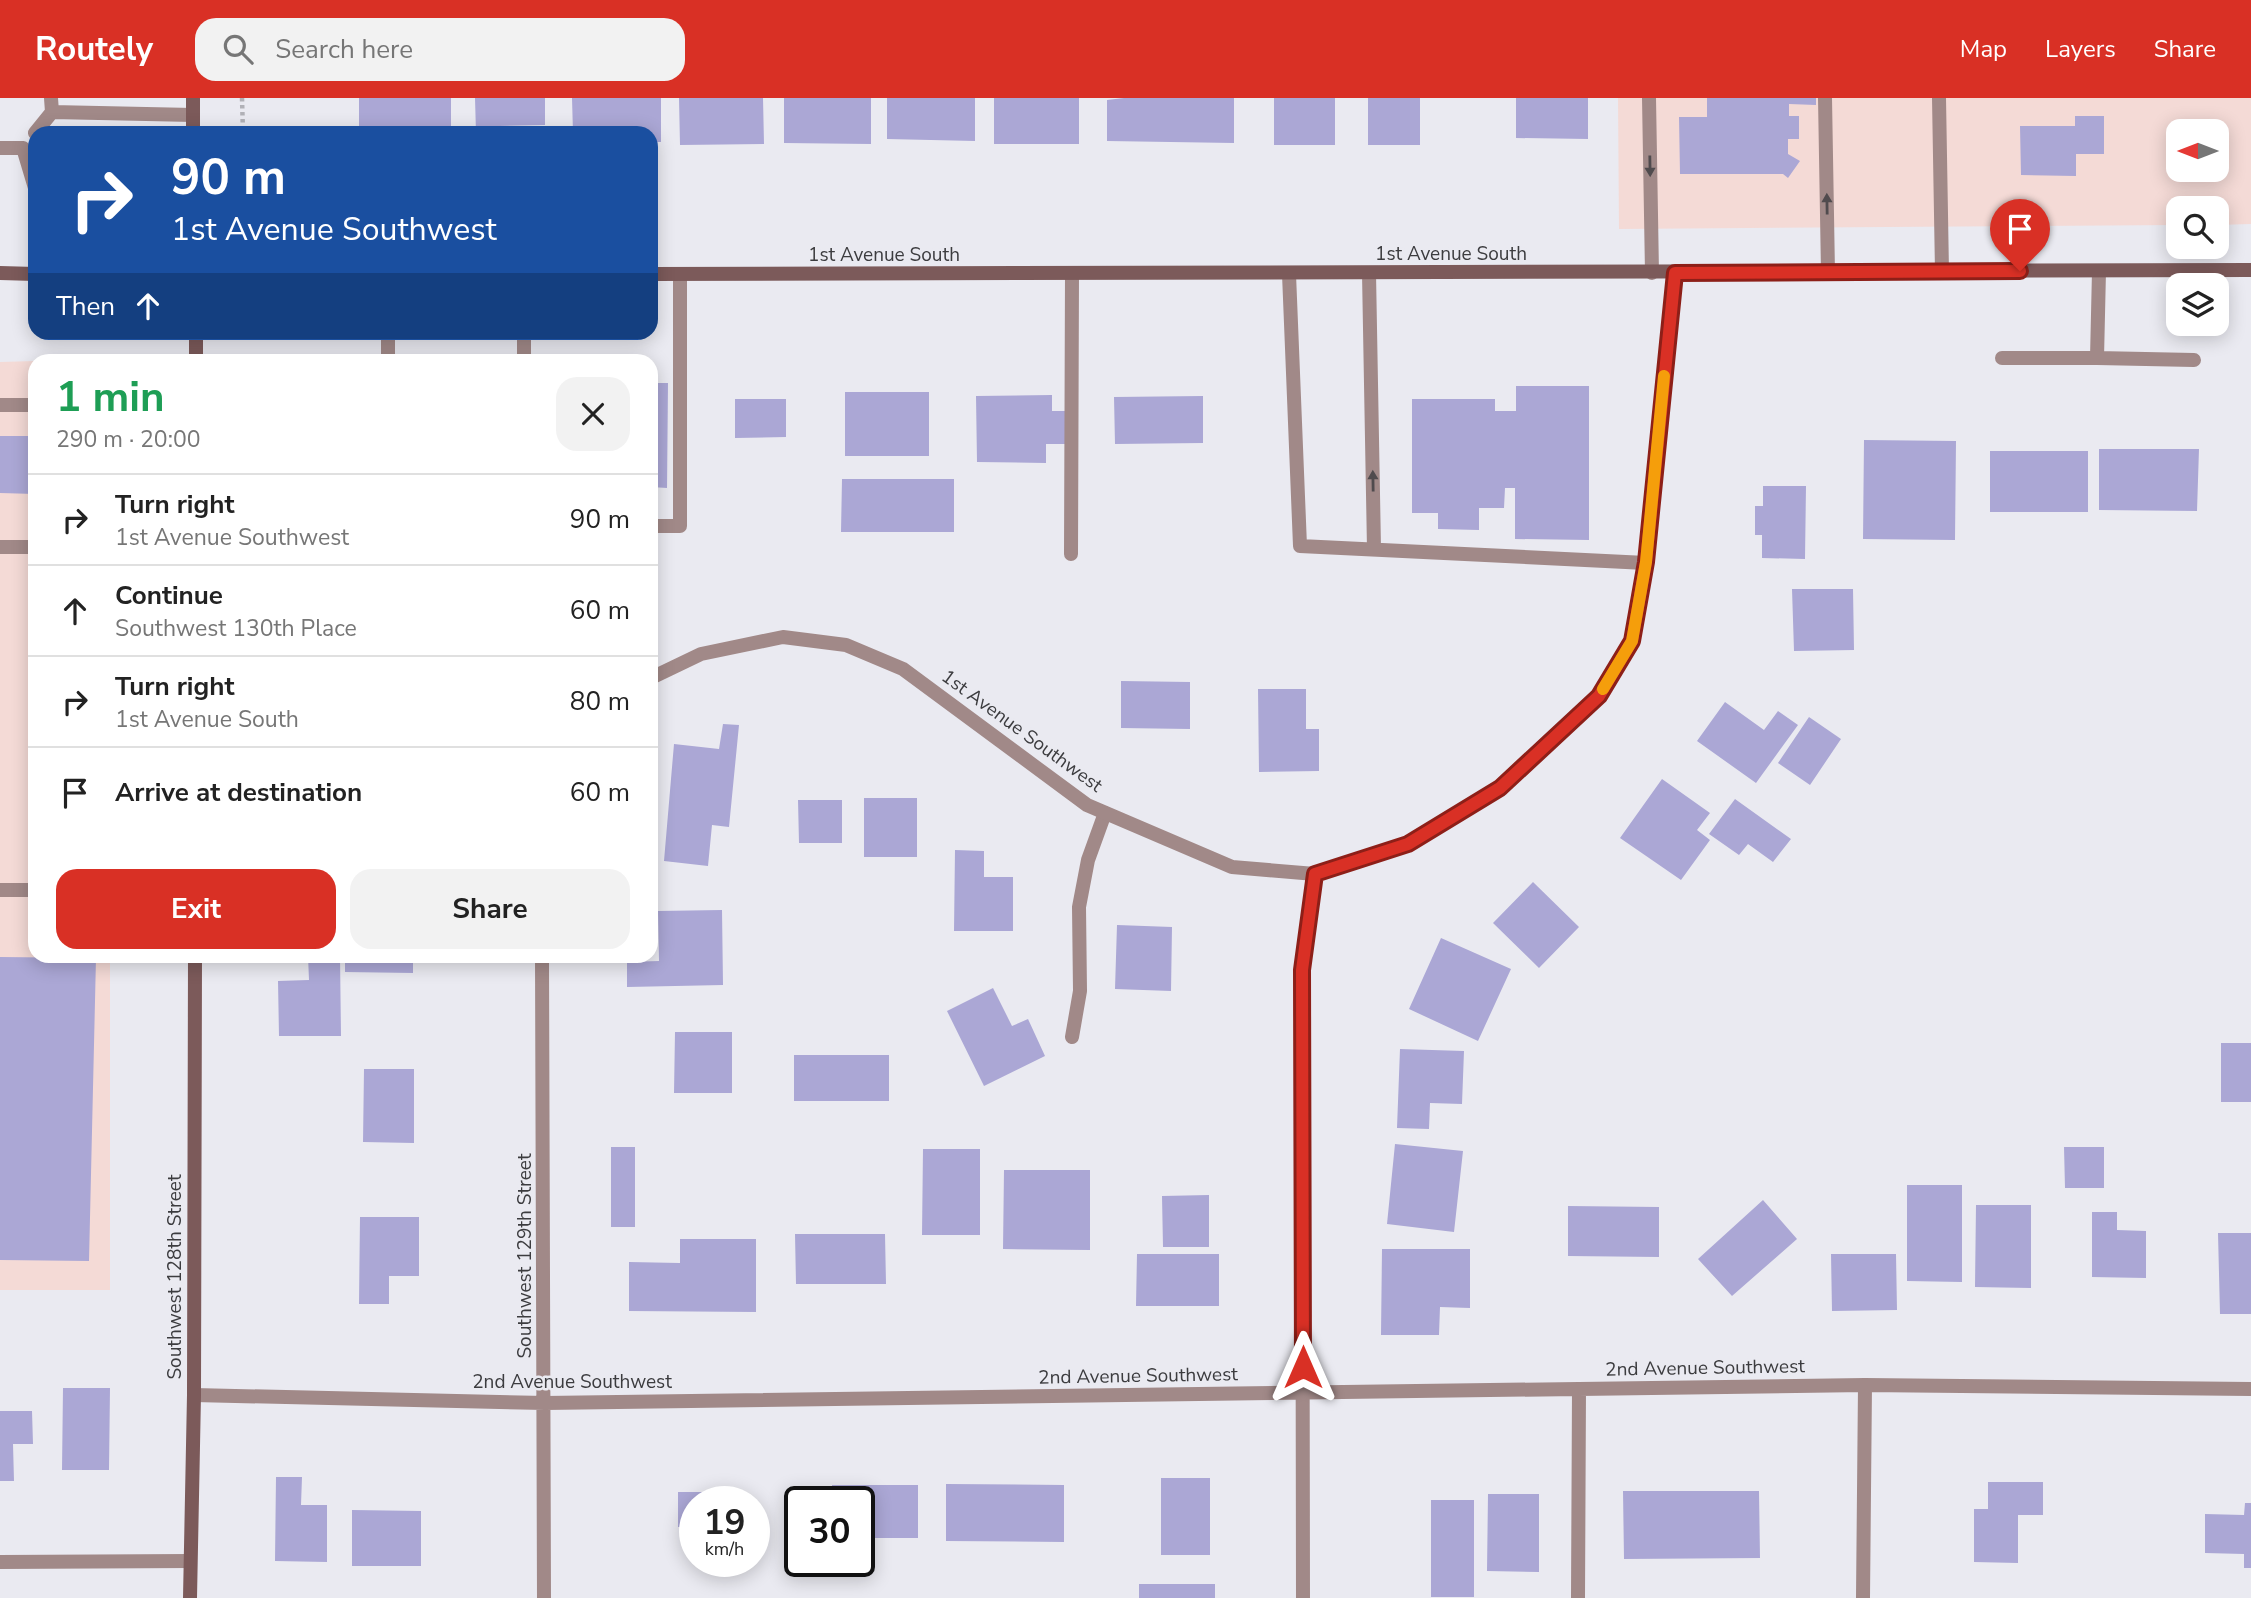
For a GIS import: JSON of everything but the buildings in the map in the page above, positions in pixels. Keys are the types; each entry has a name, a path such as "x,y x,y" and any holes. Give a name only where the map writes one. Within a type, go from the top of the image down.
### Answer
{"main road":[{"path":"193,98 193,126"},
{"name":"1st Avenue South","path":"658,274 2251,270"},
{"path":"0,273 28,274"},
{"name":"Southwest 128th Street","path":"190,1598 194,1395 195,963"}],"street":[{"path":"1649,98 1652,273"},
{"path":"1825,98 1828,272"},
{"path":"1940,98 1942,272"},
{"path":"39,126 52,105 193,115"},
{"path":"23,148 28,142"},
{"path":"0,148 23,148"},
{"path":"23,148 28,165"},
{"path":"2097,358 2099,271"},
{"path":"1369,273 1374,549"},
{"name":"1st Avenue Southwest","path":"658,675 701,654 783,637 846,645 903,669 1087,805 1232,867 1315,874 1408,844 1488,795 1599,696 1632,641 1646,562 1675,273"},
{"path":"658,526 680,526 680,274"},
{"path":"1070,554 1072,274"},
{"path":"1289,274 1300,546 1646,562"},
{"path":"2002,358 2194,360"},
{"path":"0,405 28,405"},
{"path":"0,547 28,547"},
{"path":"1072,1037 1080,991 1079,907 1088,860 1105,813"},
{"path":"1303,1598 1302,970 1315,874"},
{"path":"0,890 28,890"},
{"name":"Southwest 129th Street","path":"542,963 544,1598"},
{"path":"1863,1598 1865,1385"},
{"name":"2nd Avenue Southwest","path":"194,1395 545,1403 1865,1385 2251,1389"},
{"path":"1578,1598 1579,1389"},
{"path":"0,1562 190,1561"}],"path":[{"path":"242,98 243,126"}],"shaded area":[{"path":"1618,98 2251,98 2251,224 2229,225 2229,196 2166,196 2166,225 1619,229"},
{"path":"28,361 28,963 110,963 110,1290 0,1290 0,362"}],"slow traffic":[{"path":"1603,689 1632,641 1646,562 1664,376"}],"route":[{"path":"1303,1367 1302,970 1315,874 1408,844 1500,788 1599,696 1632,641 1646,562 1675,273 2020,271"}]}
